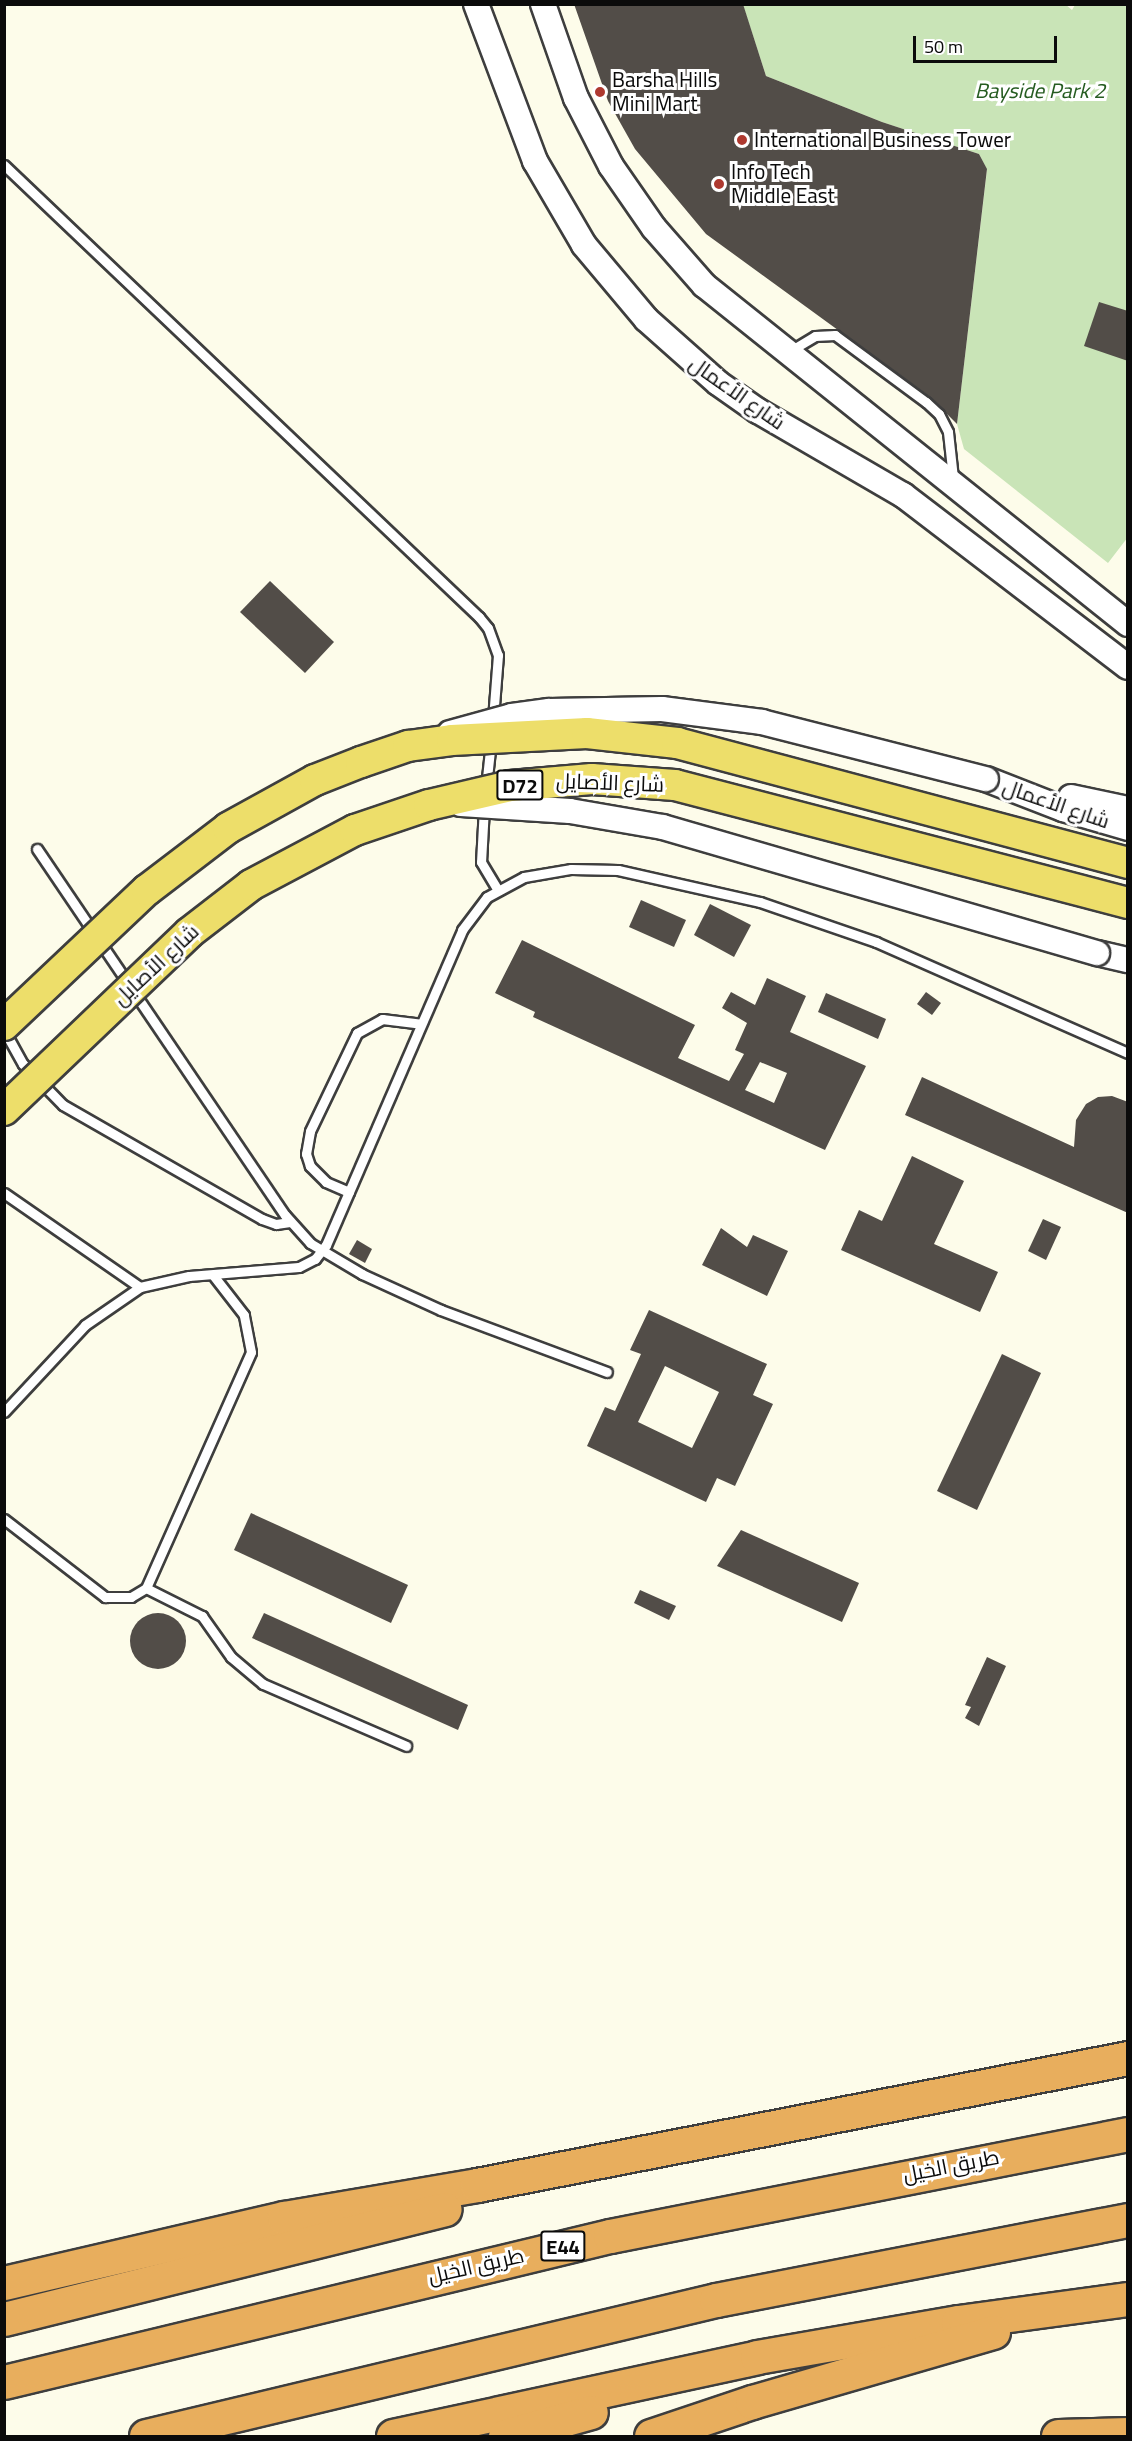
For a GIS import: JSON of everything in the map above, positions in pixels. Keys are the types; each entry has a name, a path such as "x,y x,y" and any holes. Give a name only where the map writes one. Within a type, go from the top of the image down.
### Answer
{"highway":[{"path":"4,2283 284,2218 477,2185 1128,2058"},
{"name":"طريق الخيل","path":"4,2382 610,2236 1128,2134"},
{"path":"4,2319 431,2213 461,2200 477,2185"},
{"path":"146,2436 705,2302 1128,2220"},
{"path":"393,2436 701,2368 1046,2309 1128,2299"},
{"path":"651,2436 801,2387 938,2351 1046,2309"},
{"path":"505,2436 635,2399 701,2368"},
{"path":"1058,2436 1128,2434"}],"main road":[{"name":"شارع الأصايل","path":"4,1025 147,890 228,828 315,780 408,746 542,733 677,743 1128,863"},
{"name":"شارع الأصايل","path":"4,1110 219,908 319,846 429,805 551,781 613,780 675,785 1128,903"}],"street":[{"name":"شارع الأعمال","path":"476,4 535,161 584,244 646,319 718,383 758,411 903,495 1128,667"},
{"path":"543,4 576,98 631,198 704,285 786,354 1128,624"},
{"path":"408,746 512,716 586,709 662,709 762,722 986,779"},
{"name":"شارع الأعمال","path":"986,779 1128,810"},
{"name":"شارع الأعمال","path":"986,779 1063,809 1128,828"},
{"path":"429,805 559,809 663,827 1128,960"}],"lane":[{"path":"4,165 488,628 498,655 498,670 479,852 484,872 497,889"},
{"path":"786,354 814,336 835,335 926,402 939,414 948,432 954,487"},
{"path":"37,849 290,1222 322,1252 441,1310 607,1372"},
{"path":"4,1412 85,1325 140,1287 189,1276 299,1267 322,1252 462,930 472,912 497,889 535,875 594,868 642,873 721,891 876,942 1128,1053"},
{"path":"349,1192 326,1182 310,1166 306,1154 310,1131 357,1033 382,1019 421,1024"},
{"path":"4,1030 23,1064 63,1105 262,1219 276,1224 290,1222"},
{"path":"4,1193 140,1287"},
{"path":"4,1519 105,1597 131,1597 146,1588 252,1352 244,1315 213,1275"},
{"path":"146,1588 202,1616 240,1667 263,1683 406,1746"}],"green space":[{"name":"Bayside Park 2","path":"1065,4 1072,10 1075,5 1127,5 1128,537 1108,563 964,449 957,424 987,170 979,154 882,122 766,76 743,5"}],"building":[{"path":"574,4 743,4 766,76 882,122 979,154 987,169 957,424 930,397 706,234 635,149 608,101"},
{"path":"1099,302 1128,311 1128,361 1084,346"},
{"path":"270,581 334,642 305,673 240,612"},
{"path":"641,900 686,920 674,947 629,927"},
{"path":"710,904 751,925 734,957 694,935"},
{"path":"522,940 695,1025 678,1058 729,1081 744,1054 735,1050 747,1023 722,1008 731,992 755,1005 767,978 806,996 790,1032 866,1066 825,1150 533,1017 535,1012 495,993","holes":["760,1062 787,1073 774,1103 745,1090"]},
{"path":"926,992 941,1003 932,1015 917,1004"},
{"path":"826,993 886,1019 878,1039 818,1012"},
{"path":"922,1077 1074,1147 1076,1120 1086,1104 1098,1097 1112,1096 1128,1102 1128,1213 905,1115"},
{"path":"912,1156 964,1181 934,1244 998,1272 980,1312 841,1250 859,1210 882,1221"},
{"path":"1043,1219 1061,1227 1046,1260 1028,1251"},
{"path":"721,1228 747,1247 753,1235 788,1251 767,1296 702,1265"},
{"path":"357,1240 372,1249 365,1263 349,1254"},
{"path":"649,1310 767,1364 753,1395 773,1404 735,1486 717,1478 706,1502 587,1446 605,1407 615,1411 641,1354 630,1350","holes":["665,1366 719,1392 692,1448 638,1422"]},
{"path":"1002,1354 1041,1373 977,1510 937,1491"},
{"path":"251,1513 408,1585 391,1623 234,1550"},
{"path":"741,1530 859,1583 842,1622 717,1566"},
{"path":"640,1590 676,1606 669,1620 634,1603"},
{"path":"158,1613 169,1615 178,1621 184,1630 186,1641 184,1652 178,1661 169,1667 158,1669 147,1667 138,1661 132,1652 130,1641 132,1630 138,1621 147,1615"},
{"path":"264,1613 468,1705 458,1730 252,1638"},
{"path":"987,1657 1006,1666 979,1726 965,1718 971,1707 965,1705"}],"place":[{"name":"Barsha Hills Mini Mart","path":"600,92"},
{"name":"International Business Tower","path":"742,140"},
{"name":"Info Tech Middle East","path":"719,184"}]}
